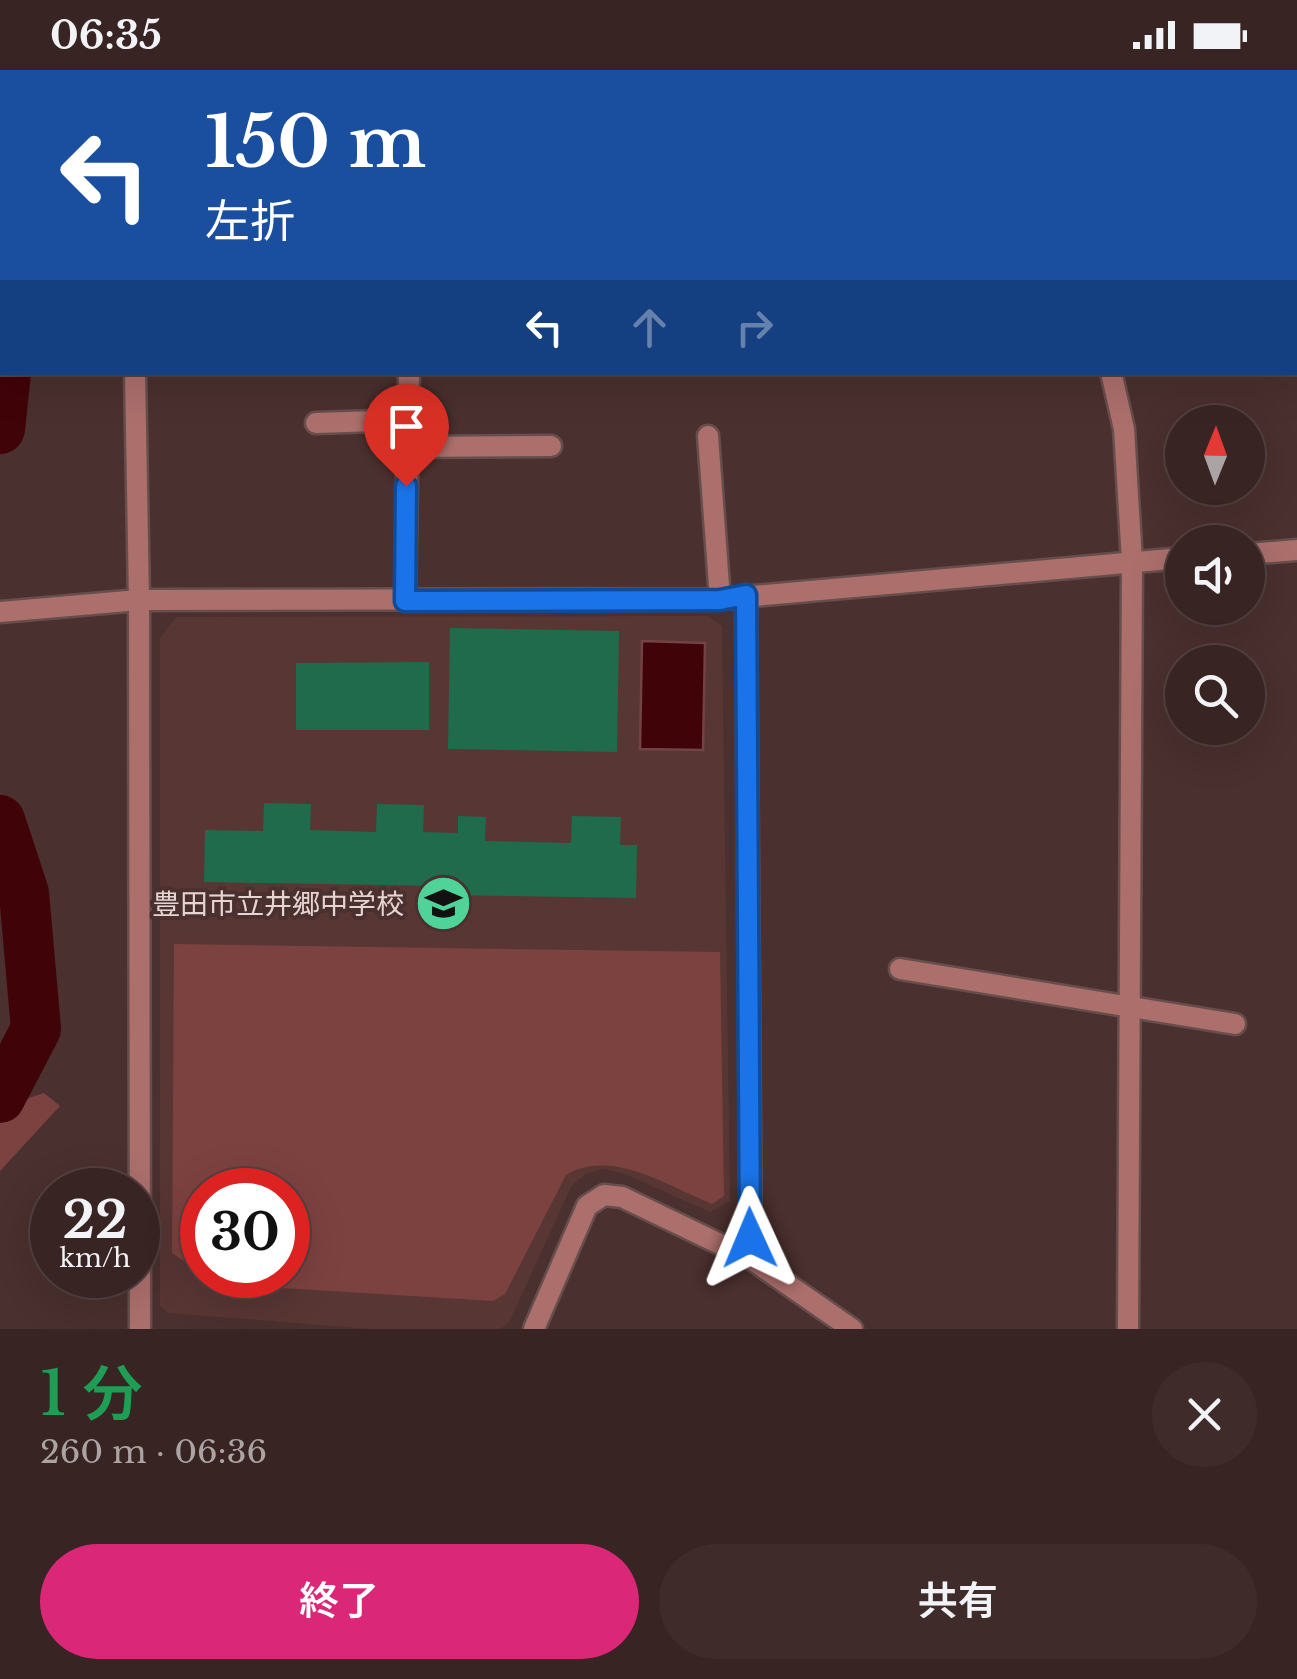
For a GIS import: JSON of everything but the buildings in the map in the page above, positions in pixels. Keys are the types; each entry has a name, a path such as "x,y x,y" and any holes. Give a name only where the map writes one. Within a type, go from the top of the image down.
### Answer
{"street":[{"path":"135,375 140,600 140,1329"},
{"path":"405,601 409,375"},
{"path":"1112,375 1124,429 1132,562 1128,1329"},
{"path":"316,423 406,420"},
{"path":"708,436 720,600"},
{"path":"407,447 551,446"},
{"path":"1265,553 1297,550"},
{"path":"0,612 140,600 720,600 1165,559"},
{"path":"746,595 751,1259"},
{"path":"900,968 1235,1024"},
{"path":"534,1329 587,1206 604,1195 622,1197 751,1259 852,1329"}],"shaded area":[{"name":"豊田市立井郷中学校","path":"708,616 722,626 730,1201 710,1212 625,1174 603,1169 586,1174 572,1185 509,1323 500,1329 370,1329 168,1313 160,1306 160,638 176,617"},
{"path":"642,641 705,643 703,750 640,749"},
{"path":"174,944 720,952 724,1196 712,1204 639,1173 602,1166 584,1168 566,1175 505,1294 493,1301 310,1290 310,1168 180,1168 180,1258 172,1253"},
{"path":"44,1093 60,1106 0,1171 0,1115 17,1102"}],"waterway":[{"path":"0,429 6,375"},
{"path":"0,820 24,893 36,1029 0,1098"}],"place":[{"name":"豊田市立井郷中学校","path":"443,904"}],"route":[{"path":"406,486 405,601 720,600 746,595 750,1238"}]}
